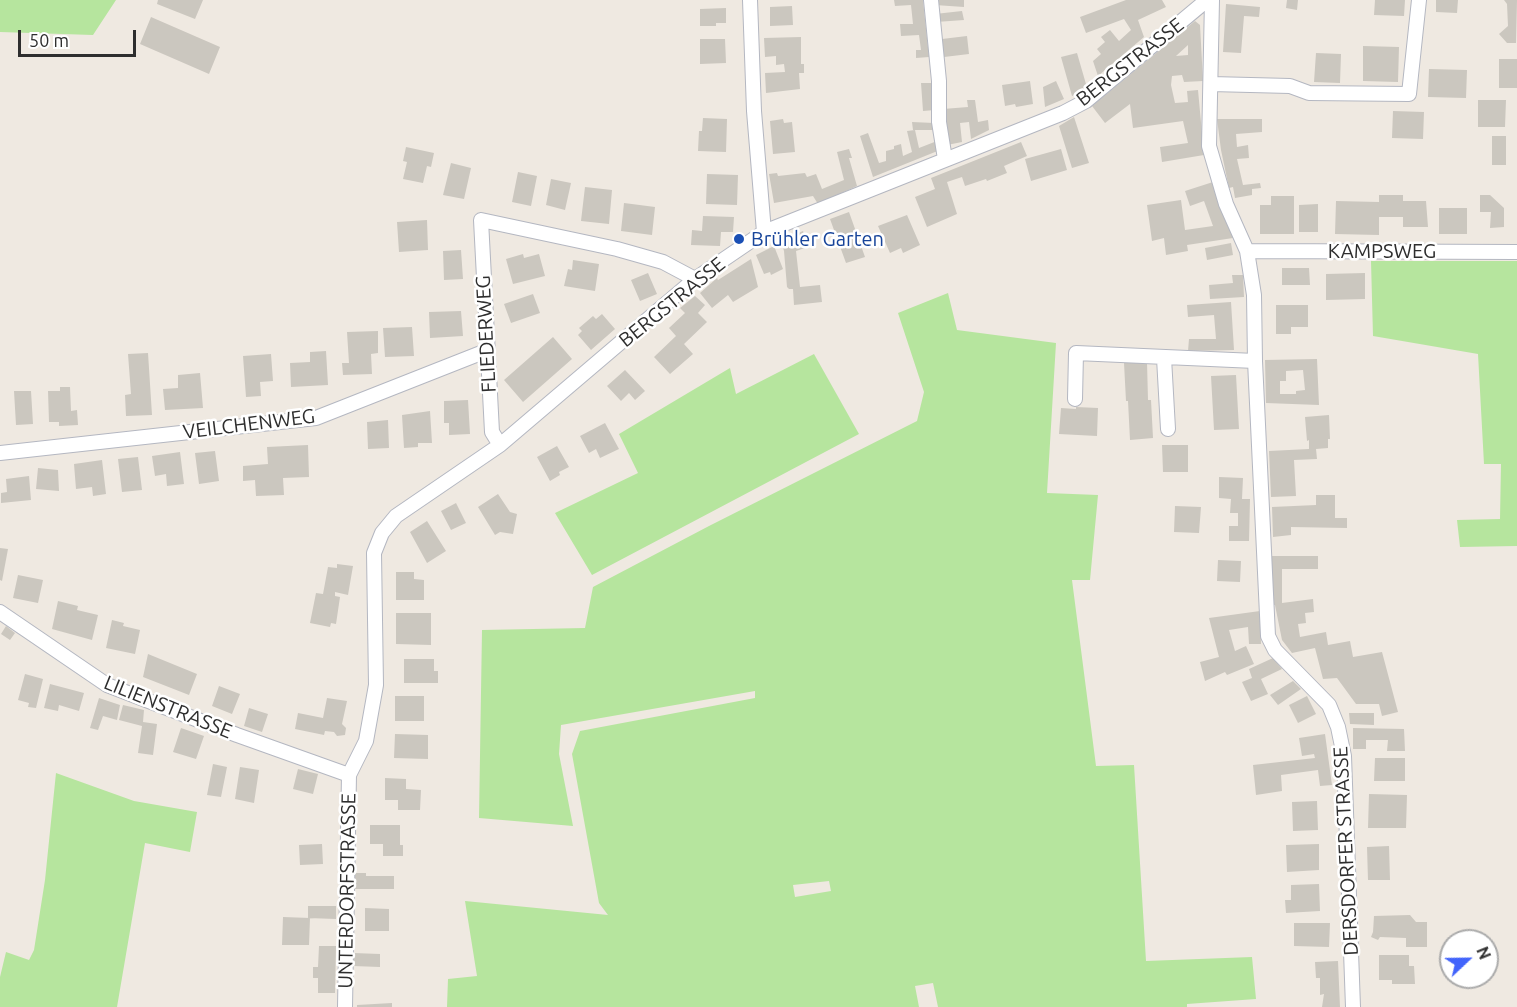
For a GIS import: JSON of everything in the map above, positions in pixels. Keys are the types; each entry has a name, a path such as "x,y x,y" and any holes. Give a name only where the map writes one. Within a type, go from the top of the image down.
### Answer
{"street":[{"path":"750,0 754,111 765,232"},
{"path":"931,0 939,81 939,122 945,159"},
{"name":"BERGSTRASSE","path":"349,775 366,741 376,685 374,553 382,533 396,516 500,445 695,279 765,232 1063,113 1086,100 1210,0"},
{"name":"DERSDORFER STRASSE","path":"1210,0 1209,146 1226,204 1247,251 1254,295 1268,636 1275,650 1329,705 1338,727 1344,756 1353,1007"},
{"path":"1211,84 1290,86 1309,93 1409,94 1419,0"},
{"name":"FLIEDERWEG","path":"500,445 492,432 481,220 617,249 663,262 695,279"},
{"name":"KAMPSWEG","path":"1247,251 1517,252"},
{"name":"VEILCHENWEG","path":"0,453 316,418 486,351"},
{"path":"1075,399 1076,353 1255,362"},
{"path":"1164,357 1168,429"},
{"name":"LILIENSTRASSE","path":"0,612 107,685 349,775"},
{"name":"UNTERDORFSTRASSE","path":"345,1007 349,775"}],"green space":[{"path":"0,0 116,0 93,35 0,32"},
{"path":"1371,261 1517,261 1517,546 1460,547 1457,520 1500,519 1501,464 1484,464 1478,354 1373,336"},
{"path":"948,293 957,330 1056,343 1047,493 1098,495 1090,580 1072,580 1096,766 1134,765 1146,961 1252,957 1256,999 1187,1004 1187,1007 938,1007 933,983 915,986 919,1007 447,1007 448,979 477,976 465,901 608,915 599,903 572,754 580,731 755,698 755,691 561,725 559,754 573,826 479,818 482,630 585,628 593,587 917,421 924,392 898,313","holes":["829,881 831,891 795,897 793,885"]},
{"path":"814,354 859,434 592,575 555,513 638,473 619,434 730,368 736,394"},
{"path":"56,773 134,801 197,812 190,852 145,843 117,1007 0,1007 0,977 6,952 29,960 34,950 45,880"}],"building":[{"path":"158,0 203,0 195,19 157,4"},
{"path":"894,0 923,0 929,57 916,58 916,50 921,50 919,35 901,36 900,24 913,24 911,5 895,6"},
{"path":"935,0 964,0 964,7 935,5"},
{"path":"1126,0 1162,0 1166,7 1138,20 1144,37 1098,76 1093,61 1101,54 1097,49 1105,42 1101,37 1110,30 1119,41 1131,30 1124,19 1086,33 1080,17"},
{"path":"1287,0 1298,0 1297,10 1286,8"},
{"path":"1375,0 1405,0 1404,16 1374,15"},
{"path":"1436,0 1458,0 1457,13 1436,12"},
{"path":"1504,0 1517,0 1516,43 1507,43 1499,34 1508,26 1507,4"},
{"path":"1226,4 1260,7 1259,17 1244,16 1241,53 1223,52"},
{"path":"792,6 793,25 770,26 770,7"},
{"path":"726,8 726,23 716,23 716,26 700,26 700,9"},
{"path":"962,11 964,20 936,22 935,14"},
{"path":"151,17 220,47 209,74 140,44"},
{"path":"1195,21 1200,25 1203,81 1184,82 1182,75 1172,76 1171,85 1175,103 1188,102 1187,91 1198,90 1204,155 1162,162 1160,147 1188,143 1183,121 1133,128 1130,104 1105,123 1092,106","holes":["1188,45 1188,55 1176,56"]},
{"path":"967,36 969,54 944,57 942,39"},
{"path":"801,37 801,64 804,64 804,73 799,73 800,89 766,93 765,73 785,72 784,64 776,65 776,56 765,57 764,38"},
{"path":"700,39 725,39 726,63 700,64"},
{"path":"1363,46 1399,47 1398,82 1363,81"},
{"path":"1077,53 1088,91 1072,96 1061,57"},
{"path":"1316,53 1341,54 1340,83 1314,82"},
{"path":"1499,59 1517,59 1517,88 1499,88"},
{"path":"1429,69 1467,70 1466,98 1428,97"},
{"path":"1030,81 1033,104 1005,106 1002,85"},
{"path":"1056,81 1064,99 1045,107 1043,87"},
{"path":"921,83 934,83 935,110 923,111"},
{"path":"967,100 975,100 978,122 988,120 989,130 971,139 969,122 960,123 962,142 947,145 943,109 968,107"},
{"path":"1478,100 1506,100 1505,127 1478,127"},
{"path":"1393,111 1424,112 1423,139 1392,138"},
{"path":"1074,117 1089,163 1072,168 1059,126"},
{"path":"703,118 727,119 726,152 698,151 699,131 702,131"},
{"path":"783,119 784,123 792,122 795,152 773,154 770,121"},
{"path":"1217,119 1262,119 1262,132 1236,134 1237,147 1248,145 1249,158 1237,159 1243,185 1260,183 1261,188 1252,189 1252,195 1235,198 1233,187 1229,188"},
{"path":"912,122 934,123 934,130 913,130"},
{"path":"915,130 919,148 937,141 940,150 873,177 860,136 868,133 879,163 886,161 886,151 894,149 894,146 901,144 903,156 912,152 907,131"},
{"path":"1492,136 1506,136 1506,165 1492,165"},
{"path":"1021,142 1027,156 1004,166 1007,173 965,186 962,177 947,182 957,214 927,227 915,197 935,189 931,178"},
{"path":"406,147 434,153 431,167 427,166 423,183 403,179 407,162 403,161"},
{"path":"849,149 852,158 849,158 857,186 818,204 813,196 774,203 769,174 777,173 778,176 805,173 807,177 816,174 822,189 844,180 837,152"},
{"path":"1061,149 1067,170 1031,181 1025,159"},
{"path":"451,163 471,168 464,199 443,195"},
{"path":"518,172 537,176 531,206 512,202"},
{"path":"707,174 738,175 737,205 706,204"},
{"path":"551,179 571,183 565,210 546,205"},
{"path":"1213,182 1233,238 1187,245 1188,251 1166,255 1164,238 1152,241 1147,205 1181,200 1185,230 1213,226 1204,201 1190,206 1185,191"},
{"path":"585,187 612,190 609,224 581,221"},
{"path":"1379,195 1403,195 1403,201 1426,201 1428,227 1403,227 1403,217 1379,217 1379,235 1335,234 1336,201 1379,202"},
{"path":"1480,195 1490,195 1504,208 1504,227 1490,228 1491,212 1480,212"},
{"path":"1271,196 1294,196 1294,234 1260,234 1260,205 1271,205"},
{"path":"624,203 655,207 652,235 621,231"},
{"path":"1318,204 1318,232 1299,232 1299,205"},
{"path":"1439,208 1467,208 1467,234 1439,234"},
{"path":"849,212 865,257 846,263 830,219"},
{"path":"907,215 920,245 903,253 901,248 890,253 878,226"},
{"path":"703,216 734,217 733,232 721,232 720,246 691,245 692,230 702,231"},
{"path":"427,220 428,250 399,252 397,222"},
{"path":"803,231 808,247 796,251 800,287 820,285 822,302 794,305 793,289 787,287 781,241"},
{"path":"1231,243 1233,255 1207,260 1205,248"},
{"path":"774,246 783,269 771,275 770,272 764,274 756,255"},
{"path":"461,250 463,279 444,280 443,251"},
{"path":"523,254 524,258 539,254 545,276 513,284 506,259"},
{"path":"751,259 758,287 733,302 728,295 712,308 700,293 717,278 718,280"},
{"path":"573,260 599,264 595,291 564,286 568,269 572,270"},
{"path":"1282,268 1309,268 1310,285 1282,285"},
{"path":"648,273 657,294 640,301 631,280"},
{"path":"1365,273 1365,299 1326,300 1326,274"},
{"path":"1232,275 1243,275 1244,297 1210,299 1209,285 1233,283"},
{"path":"533,294 540,313 511,323 504,304"},
{"path":"695,296 705,305 698,313 707,322 684,344 693,354 670,374 654,357 676,336 669,328 685,313 680,308"},
{"path":"1231,302 1234,350 1188,351 1189,339 1216,339 1214,315 1188,317 1187,305"},
{"path":"1276,305 1308,305 1308,327 1291,327 1291,334 1276,334"},
{"path":"461,311 463,336 430,338 429,312"},
{"path":"602,314 615,329 591,350 578,335 582,331 579,328 593,316 596,319"},
{"path":"412,327 414,356 385,357 383,328"},
{"path":"378,331 378,353 371,354 372,374 343,375 342,363 349,363 347,332"},
{"path":"553,337 572,359 523,402 504,380"},
{"path":"326,351 328,385 291,387 290,363 310,362 310,352"},
{"path":"148,353 152,415 126,416 125,395 131,394 128,354"},
{"path":"271,354 273,381 260,382 261,396 246,397 243,356"},
{"path":"1317,359 1319,405 1266,403 1265,360","holes":["1303,370 1305,390 1296,391 1296,394 1280,394 1280,381 1286,381 1286,371"]},
{"path":"1147,362 1148,400 1151,400 1153,438 1130,440 1124,363"},
{"path":"625,370 645,391 635,400 629,393 621,401 607,386"},
{"path":"200,373 203,408 165,410 163,389 178,388 178,375"},
{"path":"1236,375 1239,429 1214,430 1211,376"},
{"path":"60,387 70,387 71,411 77,410 78,425 59,426 59,422 49,422 48,391 60,391"},
{"path":"14,391 31,391 33,424 16,425"},
{"path":"468,400 470,434 449,435 449,423 444,423 444,401"},
{"path":"1076,407 1098,408 1097,436 1059,434 1061,408 1076,409"},
{"path":"430,411 432,443 418,443 418,447 404,448 402,415"},
{"path":"1329,415 1328,448 1316,449 1317,459 1294,460 1296,496 1271,497 1269,451 1309,449 1305,417"},
{"path":"388,420 389,448 368,449 367,422"},
{"path":"605,423 619,449 600,458 596,449 589,453 580,436"},
{"path":"308,445 309,477 283,478 284,495 256,496 255,480 243,481 243,466 268,464 267,447"},
{"path":"1162,445 1188,445 1188,472 1163,472"},
{"path":"557,446 569,467 559,472 560,475 550,481 537,457"},
{"path":"215,451 219,481 199,484 195,453"},
{"path":"180,452 184,484 167,486 166,474 155,476 152,456"},
{"path":"138,457 142,490 122,492 118,459"},
{"path":"102,460 106,494 93,496 92,487 76,489 74,464"},
{"path":"38,468 58,470 59,491 36,489"},
{"path":"29,476 31,500 1,503 1,493 7,492 6,479"},
{"path":"1219,477 1243,478 1242,499 1250,499 1249,541 1229,541 1229,526 1238,526 1238,513 1230,513 1231,499 1219,498"},
{"path":"498,494 510,512 517,514 513,534 500,532 495,535 478,507"},
{"path":"1316,495 1335,495 1335,518 1347,518 1347,528 1291,527 1291,535 1273,537 1272,507 1316,505"},
{"path":"456,503 466,523 451,530 441,511"},
{"path":"1175,506 1201,507 1199,533 1174,532"},
{"path":"427,521 446,551 427,563 410,532"},
{"path":"0,548 8,549 2,581 0,580"},
{"path":"1271,556 1318,556 1318,569 1282,569 1282,603 1313,599 1314,612 1305,613 1306,623 1298,624 1300,637 1326,632 1328,645 1350,641 1353,657 1382,652 1398,712 1382,716 1379,704 1356,704 1337,678 1323,679 1315,648 1292,653 1282,640 1275,605 1272,605"},
{"path":"1218,560 1241,561 1240,582 1217,581"},
{"path":"337,564 353,566 348,595 335,592 335,596 340,597 336,624 331,623 330,627 310,623 316,593 323,594 328,567 337,568"},
{"path":"396,572 414,572 414,579 424,580 424,600 396,600"},
{"path":"18,575 43,580 38,603 13,598"},
{"path":"58,601 78,606 77,610 98,615 92,640 52,629"},
{"path":"1260,611 1261,644 1249,644 1248,627 1229,630 1235,651 1246,646 1254,664 1227,675 1225,672 1205,681 1200,662 1219,657 1209,618"},
{"path":"396,613 431,613 431,645 396,644"},
{"path":"112,620 124,623 123,626 140,630 135,654 106,648"},
{"path":"6,626 15,633 10,640 1,634"},
{"path":"148,654 197,674 189,695 143,677"},
{"path":"1273,658 1282,669 1261,679 1268,694 1251,701 1242,682 1252,678 1249,669"},
{"path":"404,659 434,659 434,671 438,671 438,683 404,683"},
{"path":"25,674 43,679 36,708 28,707 29,703 18,700"},
{"path":"1293,681 1301,689 1278,705 1270,695"},
{"path":"50,684 84,693 79,711 59,705 58,711 44,708"},
{"path":"219,686 240,694 232,714 212,706"},
{"path":"395,696 424,696 424,721 395,721"},
{"path":"1307,696 1316,714 1298,723 1289,705"},
{"path":"99,698 120,705 117,720 103,716 98,730 90,728"},
{"path":"327,698 347,701 342,724 346,728 345,735 337,736 334,732 325,731 324,735 295,729 298,713 323,718"},
{"path":"123,705 144,710 143,722 157,724 153,755 138,753 142,726 119,720"},
{"path":"249,708 268,714 262,732 244,726"},
{"path":"1349,713 1374,713 1374,725 1350,724"},
{"path":"181,728 204,736 196,759 173,752"},
{"path":"1353,728 1404,729 1405,751 1387,751 1388,740 1366,740 1366,749 1353,749"},
{"path":"395,734 428,735 428,759 394,758"},
{"path":"1325,734 1332,785 1320,786 1318,770 1281,775 1282,791 1256,795 1253,765 1315,758 1314,754 1302,756 1299,738"},
{"path":"1375,758 1405,758 1405,781 1374,781"},
{"path":"213,764 227,767 221,797 207,795"},
{"path":"240,767 259,770 254,803 235,799"},
{"path":"298,769 318,774 313,794 293,789"},
{"path":"385,778 406,779 406,789 421,790 420,810 398,810 398,800 385,800"},
{"path":"1369,794 1407,795 1406,828 1368,828"},
{"path":"1317,801 1318,830 1293,831 1292,802"},
{"path":"370,825 400,825 400,845 403,845 403,856 383,856 383,844 370,844"},
{"path":"322,844 323,864 300,865 299,845"},
{"path":"1319,844 1319,870 1287,872 1286,845"},
{"path":"1389,846 1390,880 1368,880 1367,847"},
{"path":"353,873 366,873 366,876 394,876 394,889 353,889"},
{"path":"1319,884 1320,911 1286,913 1285,900 1291,900 1291,885"},
{"path":"308,906 336,906 336,919 308,918"},
{"path":"365,908 389,909 389,931 365,931"},
{"path":"1410,915 1416,922 1427,922 1427,947 1406,947 1406,938 1380,937 1378,940 1371,937 1374,916"},
{"path":"283,917 310,918 309,945 282,945"},
{"path":"1294,923 1330,923 1329,947 1294,946"},
{"path":"319,946 336,946 335,993 318,993 318,978 313,978 313,967 318,967"},
{"path":"353,953 380,954 380,967 353,966"},
{"path":"1379,955 1409,955 1409,966 1414,966 1415,984 1392,984 1392,980 1379,980"},
{"path":"1338,961 1340,1007 1322,1007 1324,994 1320,995 1320,978 1316,978 1315,962"},
{"path":"392,1003 392,1007 357,1007 357,1005"}],"place":[{"name":"Brühler Garten","path":"739,239"}]}
